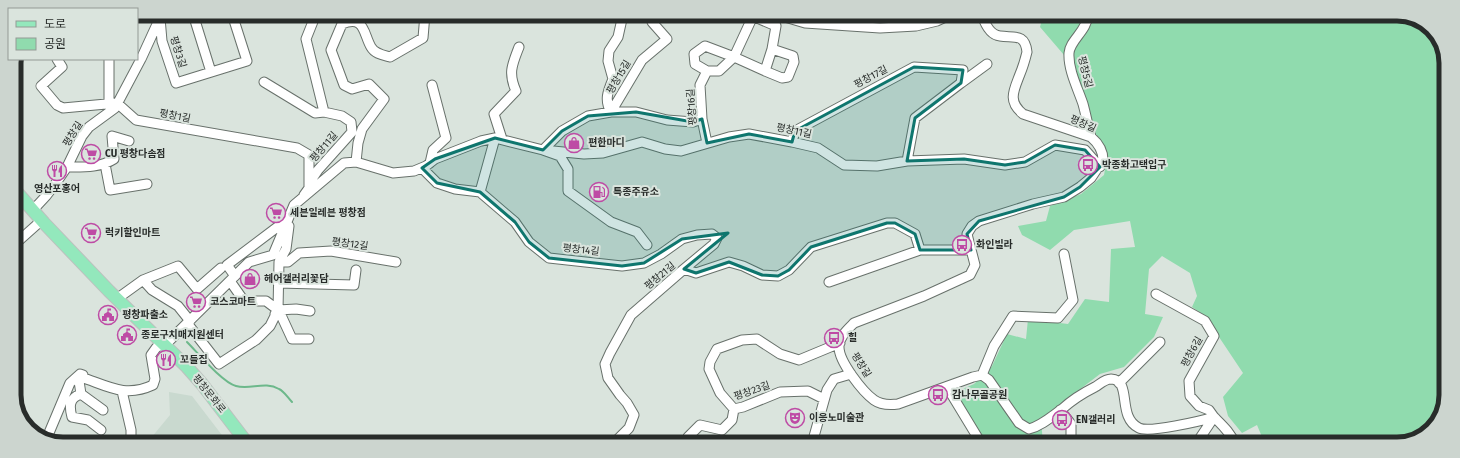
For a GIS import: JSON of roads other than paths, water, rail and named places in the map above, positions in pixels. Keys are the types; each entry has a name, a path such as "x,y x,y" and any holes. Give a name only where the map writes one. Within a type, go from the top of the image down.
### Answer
{"main road":[{"name":"평창문화로","path":"21,196 109,291 118,298 202,384 243,437"}],"street":[{"name":"평창길","path":"33,210 46,196 67,167 82,136 89,127 114,108 113,104 141,59 157,21"},
{"name":"평창3길","path":"160,21 162,41 176,83 247,61 234,21"},
{"path":"195,21 211,72"},
{"path":"313,21 306,39 324,112"},
{"path":"356,162 358,143 362,129 384,99 369,84 352,89 344,85 331,50 342,24 348,22 358,23 364,27 372,48 379,54 390,57 422,38 424,21"},
{"name":"평창15길","path":"611,112 608,106 607,94 613,79 608,61 609,51 618,37 622,21"},
{"path":"749,21 734,57 719,71 707,72 695,64 694,54 705,46 734,57 782,78 788,77 794,62 793,56 772,49"},
{"path":"764,21 776,26 772,49 765,71"},
{"path":"798,21 805,23 880,28 916,26 936,21"},
{"name":"평창길","path":"984,21 985,25 995,35 1017,37 1024,43 1027,52 1013,96 1015,106 1018,110 1030,117 1091,137 1098,145 1103,157 1100,166"},
{"name":"평창5길","path":"1088,21 1070,48 1069,53 1070,67 1083,105 1091,137"},
{"name":"평창15길","path":"611,112 642,60 667,39 652,22"},
{"path":"432,85 446,138 433,150 426,165 437,183 455,189 480,192 499,139 494,114 516,91 512,82 511,66 518,48"},
{"path":"58,60 62,67 41,86 57,105 63,108 113,104 109,60"},
{"path":"908,161 915,118 987,64"},
{"name":"평창17길","path":"792,142 795,131 914,67 963,70 961,83"},
{"name":"평창16길","path":"707,72 700,84 702,119 707,143"},
{"name":"평창11길","path":"264,82 314,113 324,112 342,116 351,122 352,132 318,170 312,186"},
{"name":"평창1길","path":"113,104 136,120 297,148 309,155 312,186"},
{"path":"544,150 562,132 588,116 611,112 636,112 667,120 693,122 702,119"},
{"name":"평창11길","path":"544,150 584,154 603,153 642,142 681,151 729,137 749,134 818,148 844,165 877,166 908,161 964,159 1005,165 1025,162 1055,145 1085,150 1100,166"},
{"path":"67,167 88,167 105,164 114,159 112,136 129,141"},
{"name":"평창11길","path":"121,387 145,388 153,385 155,379 151,355 156,348 164,344 188,322 249,262 273,254 294,205 312,186 344,163 356,162 394,173 414,171 435,159 481,141 499,139 544,150 560,156 568,169 568,191 611,222 637,232 646,245"},
{"path":"105,164 110,190 147,184"},
{"path":"840,343 845,331 854,323 924,296 970,275 975,265 967,234 972,226 979,221 1033,204 1064,197 1091,178 1100,166"},
{"name":"평창14길","path":"480,192 515,222 529,242 549,258 622,266 644,263 661,254 682,239 697,235 712,234 717,238 714,244 684,269"},
{"path":"143,280 152,290 178,306 219,364 256,340 270,326 276,312 279,262 286,249 289,218"},
{"name":"평창11길","path":"276,312 266,301 244,301 232,279 227,265 289,218"},
{"path":"21,239 42,220"},
{"name":"평창21길","path":"620,437 629,428 634,415 608,378 605,364 610,352 631,315 684,269 696,273 729,262 743,266 762,275 778,276 789,270 811,246 887,223 895,223 915,234 920,250"},
{"path":"829,282 920,250 971,250"},
{"name":"평창12길","path":"279,262 288,262 299,253 331,251 396,262"},
{"path":"1064,254 1073,300 1058,318 1013,316 994,346 982,375 989,380 1018,423 1029,430 1037,427 1079,396 1106,380 1113,379 1123,388 1126,414 1131,423 1140,428 1160,428 1214,417"},
{"path":"118,298 143,280 178,266 197,288 221,268"},
{"path":"278,283 354,285 356,270"},
{"name":"평창6길","path":"1156,294 1206,321 1214,336 1189,381 1190,396 1199,406 1209,410 1231,437"},
{"path":"276,312 296,309 310,311"},
{"path":"276,312 280,313 292,339 310,339"},
{"name":"평창23길","path":"734,409 720,394 709,369 710,362 717,349 742,340 757,339 780,354 799,360 840,343"},
{"path":"1119,383 1160,342"},
{"name":"평창길","path":"840,343 839,348 842,358 851,374 875,401 887,405 898,404 982,375"},
{"path":"48,435 70,383 80,374 121,387"},
{"path":"814,437 827,390 834,379 851,374"},
{"path":"103,410 81,394 79,381 81,377 121,387"},
{"path":"121,387 127,408 131,437"},
{"path":"947,387 977,437"},
{"name":"평창23길","path":"734,409 743,407 780,392 808,391 824,399"},
{"path":"81,394 72,400 69,407 72,417 88,420 102,430"},
{"name":"평창23길","path":"688,437 700,425 722,430 732,420 734,409"},
{"path":"1060,410 1071,424 1071,437"},
{"path":"1201,437 1214,417"}],"waterway":[{"path":"187,342 217,373 230,383 241,387 274,387 283,391 292,402"}],"place":[{"name":"편한마디","path":"574,143"},
{"name":"CU 평창다솜점","path":"91,154"},
{"name":"박종화고택입구","path":"1088,165"},
{"name":"영산포홍어","path":"57,171"},
{"name":"특종주유소","path":"599,192"},
{"name":"세븐일레븐 평창점","path":"276,213"},
{"name":"럭키할인마트","path":"91,233"},
{"name":"화인빌라","path":"962,245"},
{"name":"헤어갤러리꽃담","path":"250,279"},
{"name":"코스코마트","path":"196,302"},
{"name":"평창파출소","path":"108,315"},
{"name":"종로구치매지원센터","path":"127,335"},
{"name":"힐","path":"834,338"},
{"name":"꼬들집","path":"166,360"},
{"name":"감나무골공원","path":"938,395"},
{"name":"이응노미술관","path":"795,418"},
{"name":"EN갤러리","path":"1062,420"}]}
